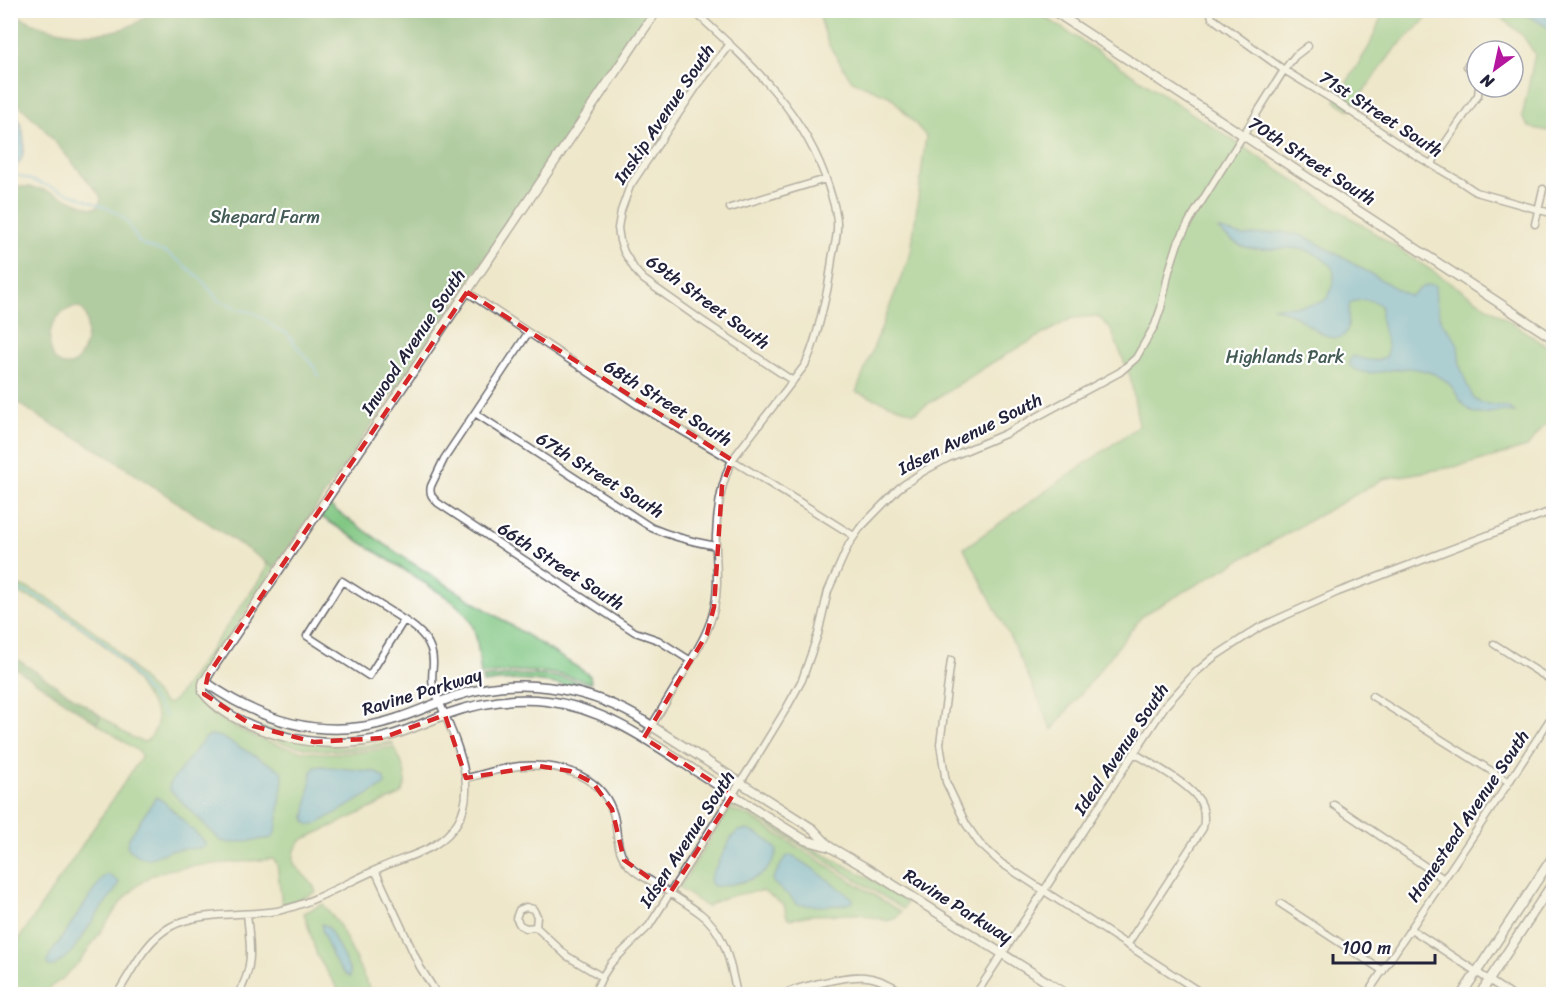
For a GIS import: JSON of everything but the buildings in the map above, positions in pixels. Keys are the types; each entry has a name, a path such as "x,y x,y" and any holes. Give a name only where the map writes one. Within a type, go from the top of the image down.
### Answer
{"street":[{"name":"Inwood Avenue South","path":"204,681 657,10"},
{"path":"644,738 707,634 714,608 718,571 716,537 722,486 732,460 805,365 812,350 837,239 834,203 826,178 816,153 800,124 748,61 691,10"},
{"name":"71st Street South","path":"1210,10 1212,18 1284,70 1476,192 1554,214"},
{"name":"70th Street South","path":"1055,11 1554,339"},
{"name":"Inskip Avenue South","path":"619,237 621,211 630,186 697,86 730,44"},
{"name":"Idsen Avenue South","path":"594,994 602,977 616,958 646,930 786,709 802,680 819,634 828,591 849,544 860,528 899,488 924,471 948,458 1005,434 1119,372 1136,358 1155,325 1178,243 1190,220 1284,70 1295,56 1308,46"},
{"path":"1431,164 1475,99"},
{"path":"730,208 826,178"},
{"path":"1534,224 1543,189"},
{"name":"69th Street South","path":"619,237 624,252 643,279 793,381"},
{"name":"68th Street South","path":"467,292 638,405 854,536"},
{"path":"475,413 528,333"},
{"name":"66th Street South","path":"475,413 444,459 432,483 431,496 438,503 635,632 658,640 691,661"},
{"name":"67th Street South","path":"475,413 652,528 670,536 716,546"},
{"name":"Ideal Avenue South","path":"976,994 1165,706 1195,673 1223,650 1260,627 1338,592 1554,510"},
{"path":"117,994 149,944 166,929 179,922 193,918 277,911 298,906 375,870 426,850 447,835 456,824 463,809 466,778 463,763 433,684 430,647 420,632 404,620 342,580 306,636 369,676 404,620"},
{"path":"1494,644 1554,681"},
{"path":"951,660 940,744 946,782 966,824 979,843 1001,863 1044,892 1203,994"},
{"name":"Ravine Parkway","path":"830,847 813,829 633,714 602,700 568,690 552,687 501,686 469,693 371,726 338,729 313,728 285,723 252,710 227,697 204,681 202,688 204,694 223,710 253,726 280,735 314,742 378,739 470,707 496,702 546,701 598,714 644,738 805,840 830,847 881,877 1066,994"},
{"path":"1372,696 1509,782"},
{"name":"Homestead Avenue South","path":"1367,994 1554,713"},
{"path":"1127,945 1203,828 1205,819 1198,797 1177,780 1134,753"},
{"path":"466,778 508,768 534,765 566,770 585,778 600,789 611,806 617,844 626,862 634,870 703,916 718,932 726,950 737,994"},
{"path":"1334,805 1444,879"},
{"path":"1462,994 1554,855"},
{"path":"375,870 422,971 437,994"},
{"path":"1480,994 1554,881"},
{"path":"1281,904 1383,971"},
{"path":"241,994 250,964 247,914"},
{"path":"536,927 567,956 602,977"},
{"path":"1412,928 1510,994"},
{"path":"784,994 795,989 837,979 861,976 882,981 906,994"}],"highlighted area":[{"path":"467,292 732,460 722,486 714,607 707,634 644,738 733,795 670,893 624,860 612,809 593,783 570,771 539,766 466,778 445,715 382,738 314,742 253,726 204,694 208,675"}],"green space":[{"name":"Shepard Farm","path":"152,10 652,11 275,568 102,452 44,420 11,398 11,187 32,187 92,208 98,207 101,199 43,128 11,97 10,12 45,27 87,33 117,30 142,19","holes":["73,307 82,309 87,323 87,333 78,360 64,365 54,358 50,346 51,332 59,316"]},
{"path":"1384,10 1434,11 1394,50 1350,110 1335,101 1369,47"},
{"name":"Highlands Park","path":"818,11 1036,11 1553,350 1553,415 1527,447 1465,465 1383,479 1143,615 1052,730 1016,649 964,548 1139,426 1130,376 1111,330 1098,316 1072,318 990,364 914,413 856,392 911,252 926,136 891,97 852,81 828,44"},
{"path":"1476,11 1520,11 1546,26 1553,38 1553,88 1550,93 1550,112 1553,110 1553,132 1529,127 1522,117 1535,54 1523,36 1502,18"},
{"path":"328,505 409,561 585,672 590,676 591,683 550,673 509,672 481,675 477,640 465,613 445,596 320,516"},
{"path":"264,561 275,568 201,677 197,688 201,698 236,722 342,747 392,742 393,744 343,750 298,747 255,733 212,711 210,713 255,737 298,750 343,753 393,747 404,771 403,790 400,795 304,839 298,844 294,853 294,864 313,885 316,892 282,905 277,864 273,859 167,870 150,876 121,902 81,960 62,979 40,994 11,994 11,951 141,756 139,752 92,720 99,720 97,713 126,734 144,742 149,739 156,727 157,718 137,681 109,650 53,609 11,592 11,585 28,588 48,598 107,640 163,702 169,704 177,697 263,575 267,567"},
{"path":"11,655 97,713 99,720 97,722 92,720 11,665"},
{"path":"513,675 552,676 590,686 588,691 536,681 509,680 483,683 482,678"},
{"path":"736,804 867,877 907,902 903,909 751,814 733,807"},
{"path":"729,809 750,817 901,912 896,918 888,921 860,914 811,915 790,919 787,917 784,905 763,891 725,898 707,907 679,888"},
{"path":"323,904 340,926 372,994 341,994 317,956 304,913"}],"water":[{"path":"1520,11 1553,11 1553,38 1546,26"},
{"path":"11,106 18,117 24,138 24,151 11,174"},
{"path":"1217,229 1243,236 1281,232 1301,235 1409,296 1424,286 1435,286 1441,321 1458,346 1460,366 1474,399 1481,403 1507,407 1515,412 1474,413 1466,408 1447,382 1426,371 1408,368 1374,373 1358,371 1350,366 1349,361 1353,356 1374,360 1387,356 1388,348 1381,322 1381,306 1367,300 1351,302 1347,330 1343,336 1337,338 1322,334 1295,316 1272,307 1309,305 1326,299 1334,276 1327,262 1317,255 1298,249 1244,247"},
{"path":"212,735 221,737 282,772 276,831 272,838 231,843 221,841 170,790 171,782 205,738"},
{"path":"315,767 376,772 384,778 385,784 315,825 310,825 305,818 312,771"},
{"path":"156,797 206,843 205,846 172,850 148,859 129,849 127,845 129,838"},
{"path":"745,830 768,840 777,851 770,866 755,878 713,886 710,881 711,876 732,837 738,831"},
{"path":"790,855 850,896 853,902 817,906 796,904 772,880 785,858"},
{"path":"108,874 119,882 117,888 71,953 54,966 48,966 47,961 50,955 103,877"},
{"path":"322,924 327,926 331,932 350,971 350,977 340,969 333,957 322,930"}],"waterway":[{"path":"11,173 69,193 119,214 128,223 139,242 167,253 180,262 200,278 219,301 236,309 252,312 276,329 287,333 319,376"},
{"path":"10,589 26,592 42,599 101,640 128,667 166,716"}]}
